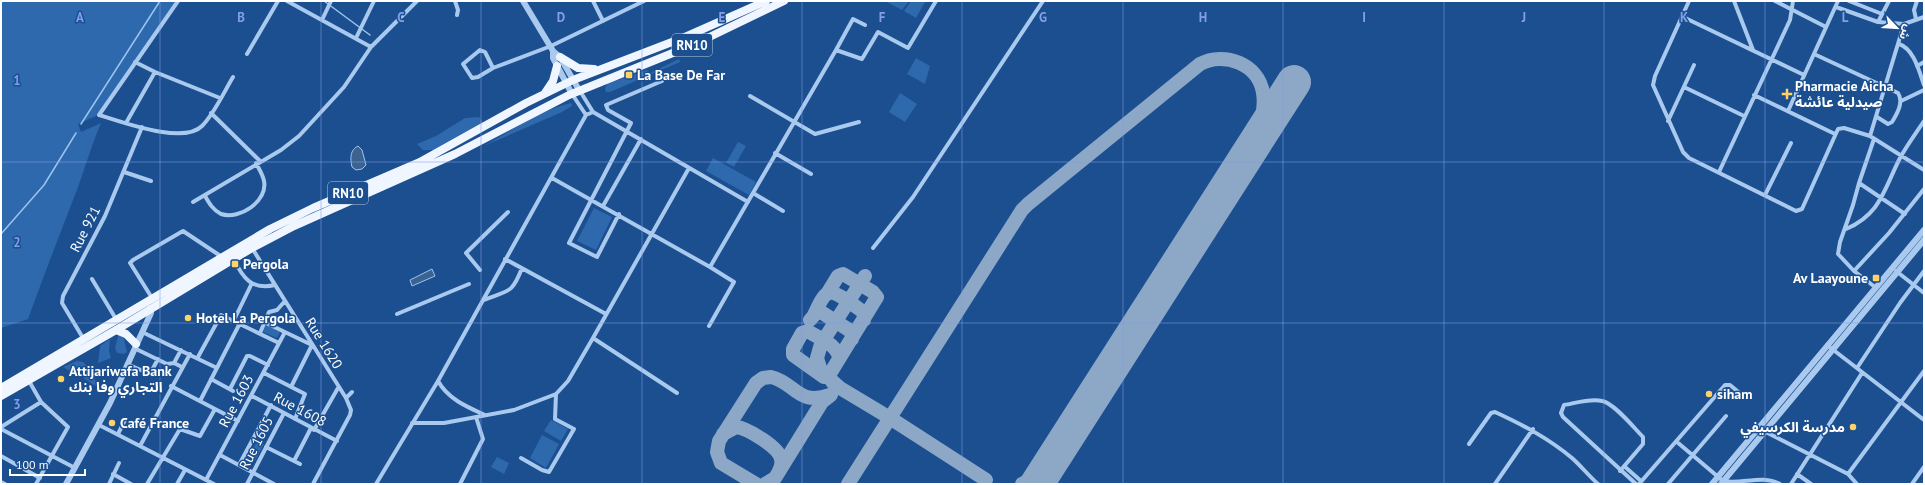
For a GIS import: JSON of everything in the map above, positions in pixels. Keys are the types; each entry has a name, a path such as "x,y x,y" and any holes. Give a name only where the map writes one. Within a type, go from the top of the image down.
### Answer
{"main road":[{"name":"RN10","path":"1,388 116,319 234,259 272,233 313,208 425,159 569,81 685,37 766,1"},
{"name":"RN10","path":"1,396 116,330 150,303 222,257 272,233 455,154 575,92 695,44 784,1"},
{"path":"560,57 578,68 598,69"},
{"path":"545,93 553,81 557,66"},
{"path":"116,330 126,334 135,346"}],"street":[{"path":"178,1 99,115 172,134 192,132 201,127 233,77"},
{"path":"247,54 278,1"},
{"path":"287,1 371,47"},
{"path":"322,20 332,1"},
{"path":"356,38 374,1"},
{"path":"193,202 258,162 281,150 299,136 344,88 371,47 417,1"},
{"path":"455,1 457,15"},
{"path":"523,1 552,48 560,57 569,81 586,116"},
{"path":"593,1 603,21"},
{"path":"493,68 485,52 480,50 462,64 470,76 474,79 493,68 552,48 642,1"},
{"path":"836,50 862,59 878,32 908,48 936,1"},
{"path":"873,248 913,197 1043,1"},
{"path":"1689,1 1655,76 1653,85 1668,121 1686,155 1796,211 1802,209 1838,129 1844,128 1872,137 1924,170"},
{"path":"1734,1 1753,50"},
{"path":"1775,1 1826,27"},
{"path":"1719,172 1790,20 1793,1"},
{"path":"1788,111 1838,1"},
{"path":"1849,1 1882,14"},
{"path":"1878,22 1890,1"},
{"path":"1916,19 1914,10 1917,1"},
{"path":"1836,7 1878,22 1904,24 1924,17"},
{"path":"1683,16 1804,75"},
{"path":"710,267 853,19 865,25"},
{"path":"1875,287 1854,271 1838,254 1840,242 1846,229 1872,137 1876,116 1904,24"},
{"path":"1899,44 1904,45 1910,52 1924,85"},
{"path":"552,48 552,55 557,66 569,81"},
{"path":"1814,54 1898,93 1901,101"},
{"path":"135,62 155,72 220,98"},
{"path":"1917,66 1924,62"},
{"path":"1668,121 1694,65"},
{"path":"126,123 155,72"},
{"path":"619,214 597,257 569,243 632,123 608,110 606,105 662,81"},
{"path":"1684,87 1744,116"},
{"path":"1876,116 1888,124 1892,122 1901,101 1924,90"},
{"path":"575,92 593,112 748,202"},
{"path":"1754,95 1835,134"},
{"path":"750,96 815,134 858,122"},
{"path":"376,484 438,381 586,116 593,112"},
{"path":"205,196 211,207 230,215 242,212 254,205 259,200 264,189 264,181 258,162 211,113"},
{"path":"1846,229 1865,218 1882,198 1901,156 1924,121"},
{"name":"Rue 921","path":"83,338 62,303 63,296 105,216 142,127"},
{"path":"604,206 641,140"},
{"path":"1765,195 1791,143"},
{"path":"775,153 811,174"},
{"path":"412,423 444,423 514,410 556,394 568,381 689,168"},
{"path":"124,172 151,181"},
{"path":"552,178 619,214 734,282 709,326"},
{"path":"1859,183 1905,214"},
{"path":"1854,271 1905,214 1924,189"},
{"path":"753,193 783,211"},
{"path":"480,270 466,253 508,212"},
{"path":"1761,429 1832,349 1895,270 1924,230"},
{"path":"66,484 99,425 142,332 150,303 130,263 183,231 222,257"},
{"path":"1712,484 1720,481 1827,345 1875,287 1895,270 1924,240"},
{"name":"Rue 1620","path":"252,248 338,388 346,398 350,408 350,416 337,441"},
{"path":"234,259 245,279 252,283 266,287 276,285"},
{"path":"505,259 606,314"},
{"path":"483,301 509,290 515,285 522,268"},
{"path":"1895,270 1924,293"},
{"path":"1857,368 1924,271"},
{"path":"92,280 116,319"},
{"path":"234,320 252,283"},
{"path":"397,314 469,284"},
{"path":"260,333 266,323 265,320 269,312 277,310 285,301"},
{"path":"198,357 220,316 223,315 279,342"},
{"path":"200,401 240,323"},
{"path":"266,323 312,345 291,386"},
{"path":"142,332 198,357 217,368"},
{"name":"Rue 1603","path":"201,484 220,454 285,332"},
{"path":"593,338 677,393"},
{"path":"1827,345 1924,420"},
{"path":"135,346 158,360 167,364 174,363 182,367"},
{"path":"174,363 181,350"},
{"path":"140,446 171,386 190,354"},
{"path":"211,379 232,390 247,356 268,365"},
{"path":"127,364 150,374 158,360"},
{"path":"1848,474 1924,371"},
{"path":"264,373 306,395 295,419"},
{"path":"1791,484 1862,373"},
{"path":"29,380 41,402 67,424 67,429 36,484"},
{"path":"438,381 442,388 451,396 465,406 485,415"},
{"path":"1638,483 1677,442 1725,386 1730,385 1742,395"},
{"path":"171,386 238,421"},
{"path":"294,461 338,388"},
{"path":"346,398 352,392"},
{"path":"521,458 542,470 549,472 574,429 555,419 556,394"},
{"name":"Rue 1608","path":"252,396 337,441"},
{"path":"1620,471 1644,442 1644,439 1612,406 1605,401 1597,400 1564,405 1561,413 1563,417 1620,471 1638,483"},
{"path":"41,402 1,428 75,468"},
{"path":"239,465 271,405"},
{"path":"147,484 161,458 180,429 200,436 215,409"},
{"path":"1469,444 1493,412 1533,429 1571,458 1598,484"},
{"name":"Rue 1605","path":"247,484 284,413"},
{"path":"1668,484 1726,416"},
{"path":"460,484 483,439 476,417"},
{"path":"118,434 125,420"},
{"path":"99,425 184,470 214,484"},
{"path":"1495,484 1533,429"},
{"path":"1761,429 1848,474 1857,484"},
{"path":"313,484 337,441"},
{"path":"1677,442 1720,481 1730,483 1765,482 1780,484"},
{"path":"266,447 300,464"},
{"path":"220,454 274,484"},
{"path":"1,456 40,478"},
{"path":"109,484 119,463"},
{"path":"1624,466 1638,483"},
{"path":"1912,484 1924,467"},
{"path":"177,484 184,470"},
{"path":"114,474 131,484"},
{"path":"1797,474 1811,484"},
{"path":"1,482 5,484"}],"shaded area":[{"path":"1,1 177,1 110,100 96,116 78,124 81,132 101,123 28,319 1,328"},
{"path":"885,1 909,1 902,10"},
{"path":"911,1 925,2 916,18 904,11"},
{"path":"916,58 930,66 925,84 907,74"},
{"path":"679,59 680,62 610,92 606,92 605,88 609,81 619,80 647,70 650,73"},
{"path":"900,93 917,104 905,122 889,112"},
{"path":"571,103 572,106 562,112 484,146 537,116 559,106"},
{"path":"479,117 483,123 435,150 423,150 417,144 436,136 465,118"},
{"path":"738,142 746,146 734,167 726,163"},
{"path":"358,146 362,150 366,165 362,169 356,170 352,167 351,157 353,150"},
{"path":"713,158 756,182 749,195 706,171"},
{"path":"594,208 612,217 596,250 577,241"},
{"path":"432,269 435,276 412,286 410,280"},
{"path":"266,325 280,332 277,338 263,332"},
{"path":"120,332 123,335 127,352 124,354 117,353 115,348"},
{"path":"110,339 109,351 111,358 98,363 100,346"},
{"path":"77,361 83,362 88,367 75,374 63,367"},
{"path":"92,374 100,389 83,378"},
{"path":"551,420 568,429 561,441 544,431"},
{"path":"542,435 559,444 546,468 530,458"},
{"path":"257,441 264,444 255,461 248,458"},
{"path":"497,457 509,463 504,474 491,467"}],"waterway":[{"path":"81,124 160,1"},
{"path":"324,1 370,35"},
{"path":"1,234 44,185 76,133"}],"taxiway":[{"path":"848,484 1022,210 1028,204 1200,64 1209,60 1219,59 1239,63 1255,74 1260,83 1263,93 1264,106 1260,126 1253,144"},
{"path":"827,294 838,276 843,274 873,292 877,297 831,372 829,376 833,383"},
{"path":"865,276 821,344 817,358 821,371 840,388 890,418 986,480"},
{"path":"814,315 824,297 828,293 831,293 840,296 862,311 864,320"},
{"path":"810,320 817,312 821,312 849,330 852,334 852,339"},
{"path":"824,377 793,355 793,349 802,333 808,331 829,343 836,350 839,359"},
{"path":"756,484 721,463 717,452 719,441 756,383 763,378 771,377 786,384 803,396 819,398 830,395"},
{"path":"765,484 775,478 822,402 831,395"},
{"path":"723,434 736,427 755,434 769,444 779,454 781,459 779,471"},
{"path":"1022,484 1039,475 1048,466"}],"runway":[{"path":"1037,484 1294,82"}],"place":[{"name":"La Base De Far","path":"629,75"},
{"name":"Pharmacie Aicha صيدلية عائشة","path":"1787,94"},
{"name":"Pergola","path":"235,264"},
{"name":"Av Laayoune","path":"1876,278"},
{"name":"Hotel La Pergola","path":"188,318"},
{"name":"Attijariwafa Bank التجاري وفا بنك","path":"61,379"},
{"name":"siham","path":"1709,394"},
{"name":"Café France","path":"112,423"},
{"name":"مدرسة الكرسيفي","path":"1853,427"}]}
